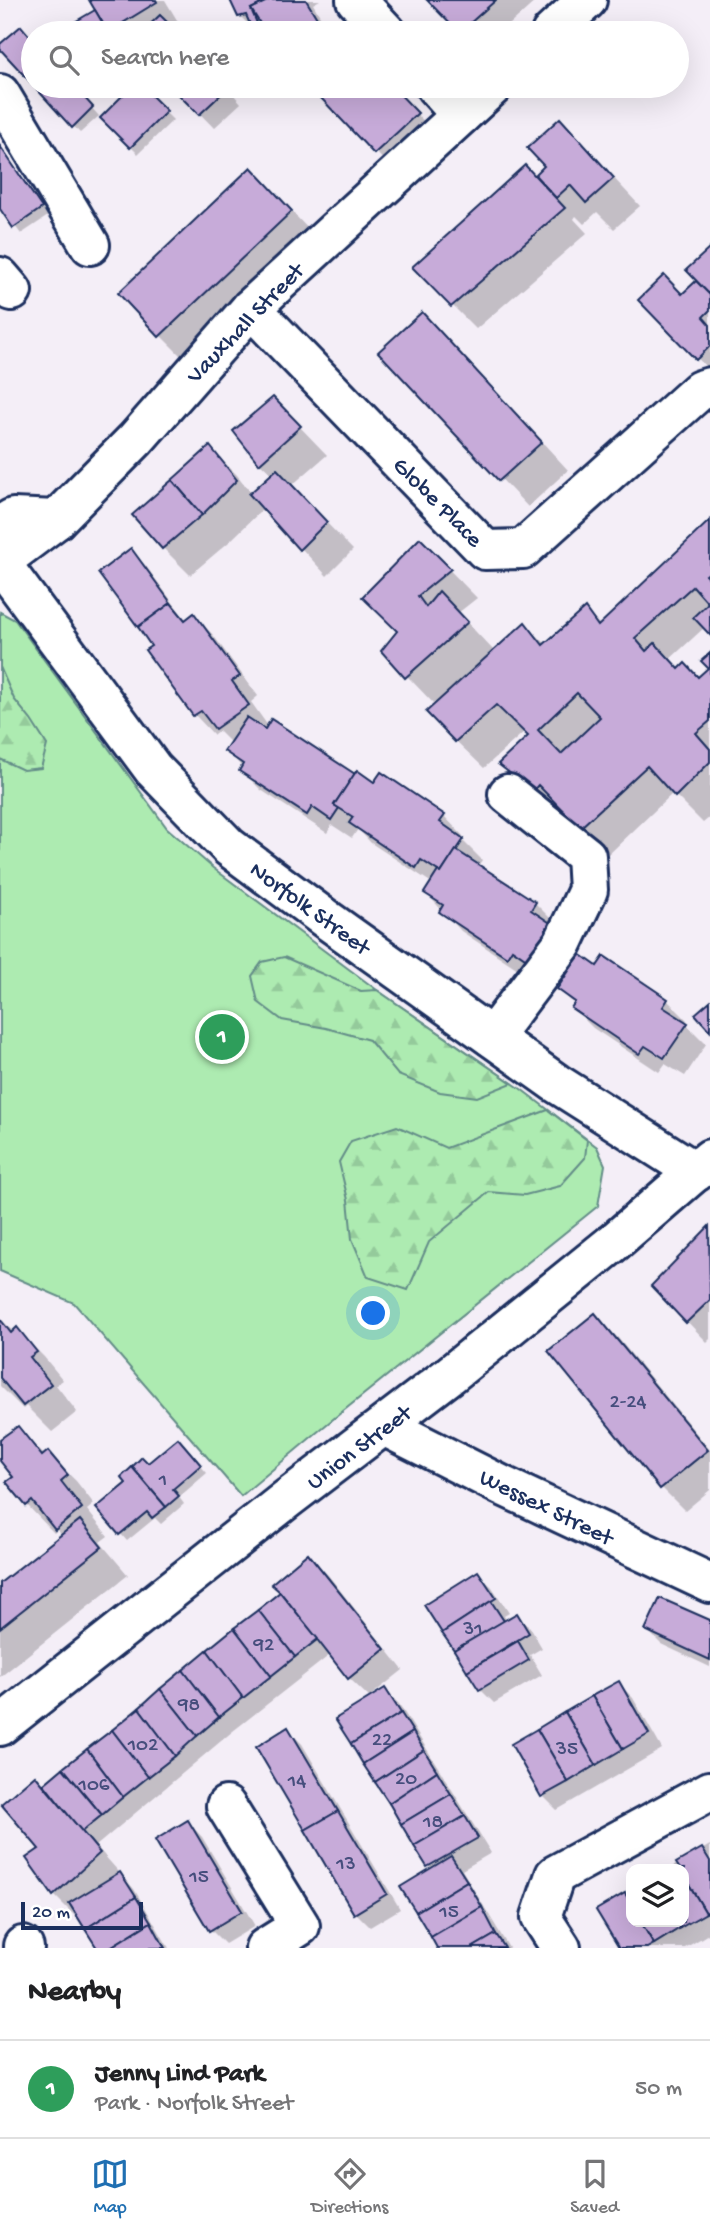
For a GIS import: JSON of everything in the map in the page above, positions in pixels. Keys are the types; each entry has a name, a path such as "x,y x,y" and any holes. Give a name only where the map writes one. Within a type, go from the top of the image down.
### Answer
{"street":[{"path":"356,0 376,21"},
{"path":"564,21 587,0"},
{"path":"0,94 90,245"},
{"path":"446,98 461,114"},
{"name":"Vauxhall Street","path":"0,562 56,520 136,439 251,308 479,98"},
{"name":"Globe Place","path":"251,308 485,550 523,549 700,390 710,387"},
{"path":"0,526 13,519 56,520"},
{"name":"Norfolk Street","path":"0,562 153,769 229,846 556,1083 703,1166"},
{"path":"492,1037 563,943 588,890 586,856 508,794"},
{"name":"Union Street","path":"0,1726 287,1499 384,1426 613,1243 703,1166"},
{"name":"Wessex Street","path":"384,1426 501,1485 710,1583"},
{"path":"561,1948 541,1917 555,1875 710,1791"},
{"path":"226,1806 307,1937 265,1948"}],"green space":[{"path":"0,612 15,620 167,828 213,868 377,990 521,1089 597,1147 605,1165 598,1206 241,1496 74,1303 0,1271"},
{"path":"0,667 14,699 47,745 41,768 23,770 0,759"},
{"path":"284,957 361,991 377,990 512,1083 477,1097 440,1092 398,1075 369,1040 282,1020 258,1002 252,976 262,962"},
{"path":"548,1110 587,1140 585,1158 560,1186 525,1195 489,1192 429,1242 408,1290 368,1277 352,1239 348,1200 339,1162 351,1141 397,1126 446,1148"}],"building":[{"path":"89,0 157,2 126,21 101,21"},
{"path":"230,0 258,0 260,5 251,9 256,21 249,21 246,15 238,17"},
{"path":"269,0 306,0 319,21 258,21 251,9"},
{"path":"427,0 496,0 472,21 447,21"},
{"path":"95,10 102,21 76,21"},
{"path":"160,15 166,21 154,21"},
{"path":"21,26 21,72 0,49 0,44"},
{"path":"45,98 85,98 93,107 72,128"},
{"path":"120,98 154,98 167,111 130,148 100,118"},
{"path":"182,98 217,98 199,115"},
{"path":"321,98 404,98 418,113 374,154"},
{"path":"560,118 614,178 586,203 570,185 556,198 535,175 544,166 527,148"},
{"path":"0,146 42,208 13,228 0,209"},
{"path":"525,165 565,208 451,307 412,267"},
{"path":"251,167 292,211 159,337 118,293"},
{"path":"710,248 710,295 686,270"},
{"path":"664,275 682,294 696,281 710,295 710,310 703,317 710,325 710,346 696,360 638,300"},
{"path":"422,312 542,442 499,481 378,352"},
{"path":"273,397 301,426 259,464 233,431"},
{"path":"210,446 237,480 202,515 172,480"},
{"path":"277,469 327,522 299,550 249,494"},
{"path":"172,480 202,515 162,549 132,515"},
{"path":"710,520 710,572 706,575 710,579 710,635 693,617 708,603 693,586 635,638 646,651 655,643 679,669 685,663 698,677 708,668 701,661 710,653 710,721 696,733 710,749 710,762 675,797 647,766 580,828 538,785 533,791 498,764 528,736 496,705 455,742 426,712 525,622 543,645 585,608 598,626","holes":["577,693 600,717 561,754 538,730"]},
{"path":"420,538 451,569 418,596 426,607 439,591 468,622 405,678 381,651 397,631 362,597"},
{"path":"131,548 171,603 138,627 98,573"},
{"path":"171,603 185,620 194,613 240,676 232,681 249,705 215,729 201,711 193,716 145,650 151,646 138,627"},
{"path":"247,717 265,729 271,719 355,774 334,805 339,808 331,820 312,807 307,815 239,771 243,764 224,751"},
{"path":"357,770 374,782 381,772 445,815 440,822 464,839 441,873 421,860 416,868 349,823 353,817 334,805"},
{"path":"456,850 536,902 531,910 555,926 531,962 512,949 507,957 439,912 443,905 424,893"},
{"path":"580,954 597,966 604,956 668,999 663,1007 688,1023 664,1058 645,1046 639,1054 571,1008 575,1002 557,989"},
{"path":"710,1001 710,1031 695,1014"},
{"path":"709,1226 710,1300 686,1323 651,1286"},
{"path":"595,1313 708,1450 660,1489 548,1351"},
{"path":"0,1319 11,1333 17,1327 37,1352 30,1357 51,1384 23,1406 0,1378"},
{"path":"18,1426 42,1456 48,1451 68,1475 61,1481 82,1508 55,1530 32,1501 26,1506 6,1482 13,1477 0,1461 0,1439"},
{"path":"178,1438 201,1465 173,1489 179,1496 166,1507 132,1467 142,1457 148,1463"},
{"path":"132,1467 166,1507 152,1518 147,1512 119,1535 96,1508 126,1483 121,1477"},
{"path":"80,1520 102,1547 0,1628 0,1583"},
{"path":"308,1553 385,1649 348,1679 271,1584"},
{"path":"478,1571 496,1598 442,1633 424,1605"},
{"path":"280,1592 318,1639 295,1657 258,1610"},
{"path":"660,1598 710,1620 710,1660 645,1630"},
{"path":"491,1601 504,1621 454,1650 442,1633"},
{"path":"258,1610 295,1657 271,1676 234,1628"},
{"path":"517,1613 529,1633 467,1671 454,1650"},
{"path":"234,1628 271,1676 243,1698 207,1650"},
{"path":"518,1641 529,1660 479,1690 467,1671"},
{"path":"207,1650 243,1698 219,1717 183,1670"},
{"path":"183,1670 219,1717 197,1736 160,1689"},
{"path":"619,1681 649,1734 623,1749 592,1696"},
{"path":"385,1688 401,1713 351,1744 335,1719"},
{"path":"160,1689 197,1736 175,1756 139,1708"},
{"path":"592,1696 623,1749 596,1765 565,1712"},
{"path":"139,1708 175,1756 148,1777 112,1730"},
{"path":"565,1712 596,1765 568,1782 537,1729"},
{"path":"401,1713 413,1732 363,1764 351,1744"},
{"path":"288,1727 338,1811 305,1830 256,1747"},
{"path":"537,1729 568,1782 541,1797 511,1744"},
{"path":"112,1730 148,1777 123,1797 87,1749"},
{"path":"413,1732 424,1750 375,1782 363,1764"},
{"path":"87,1749 123,1797 102,1815 63,1768"},
{"path":"424,1750 437,1771 389,1803 375,1782"},
{"path":"63,1768 102,1815 81,1832 44,1784"},
{"path":"437,1771 451,1794 401,1824 389,1803"},
{"path":"35,1775 100,1853 53,1896 26,1858 39,1849 1,1804"},
{"path":"451,1794 465,1816 414,1846 401,1824"},
{"path":"338,1811 387,1894 354,1914 305,1830"},
{"path":"465,1816 478,1838 427,1867 414,1846"},
{"path":"188,1820 242,1911 209,1931 155,1840"},
{"path":"702,1848 710,1861 710,1911 706,1913 689,1884 689,1864 676,1863"},
{"path":"451,1856 467,1881 416,1912 400,1887"},
{"path":"120,1872 136,1897 85,1929 69,1903"},
{"path":"467,1881 482,1907 431,1937 416,1912"},
{"path":"689,1884 706,1913 689,1923"},
{"path":"625,1893 626,1927 644,1927 654,1944 647,1948 619,1948 596,1910"},
{"path":"136,1897 151,1922 109,1948 97,1948 85,1929"},
{"path":"482,1907 496,1934 472,1948 437,1948 431,1937"},
{"path":"151,1922 165,1948 109,1948"},
{"path":"644,1927 680,1928 654,1944"},
{"path":"496,1934 505,1948 472,1948"}],"place":[{"name":"Jenny Lind Park","path":"222,1037"}]}
